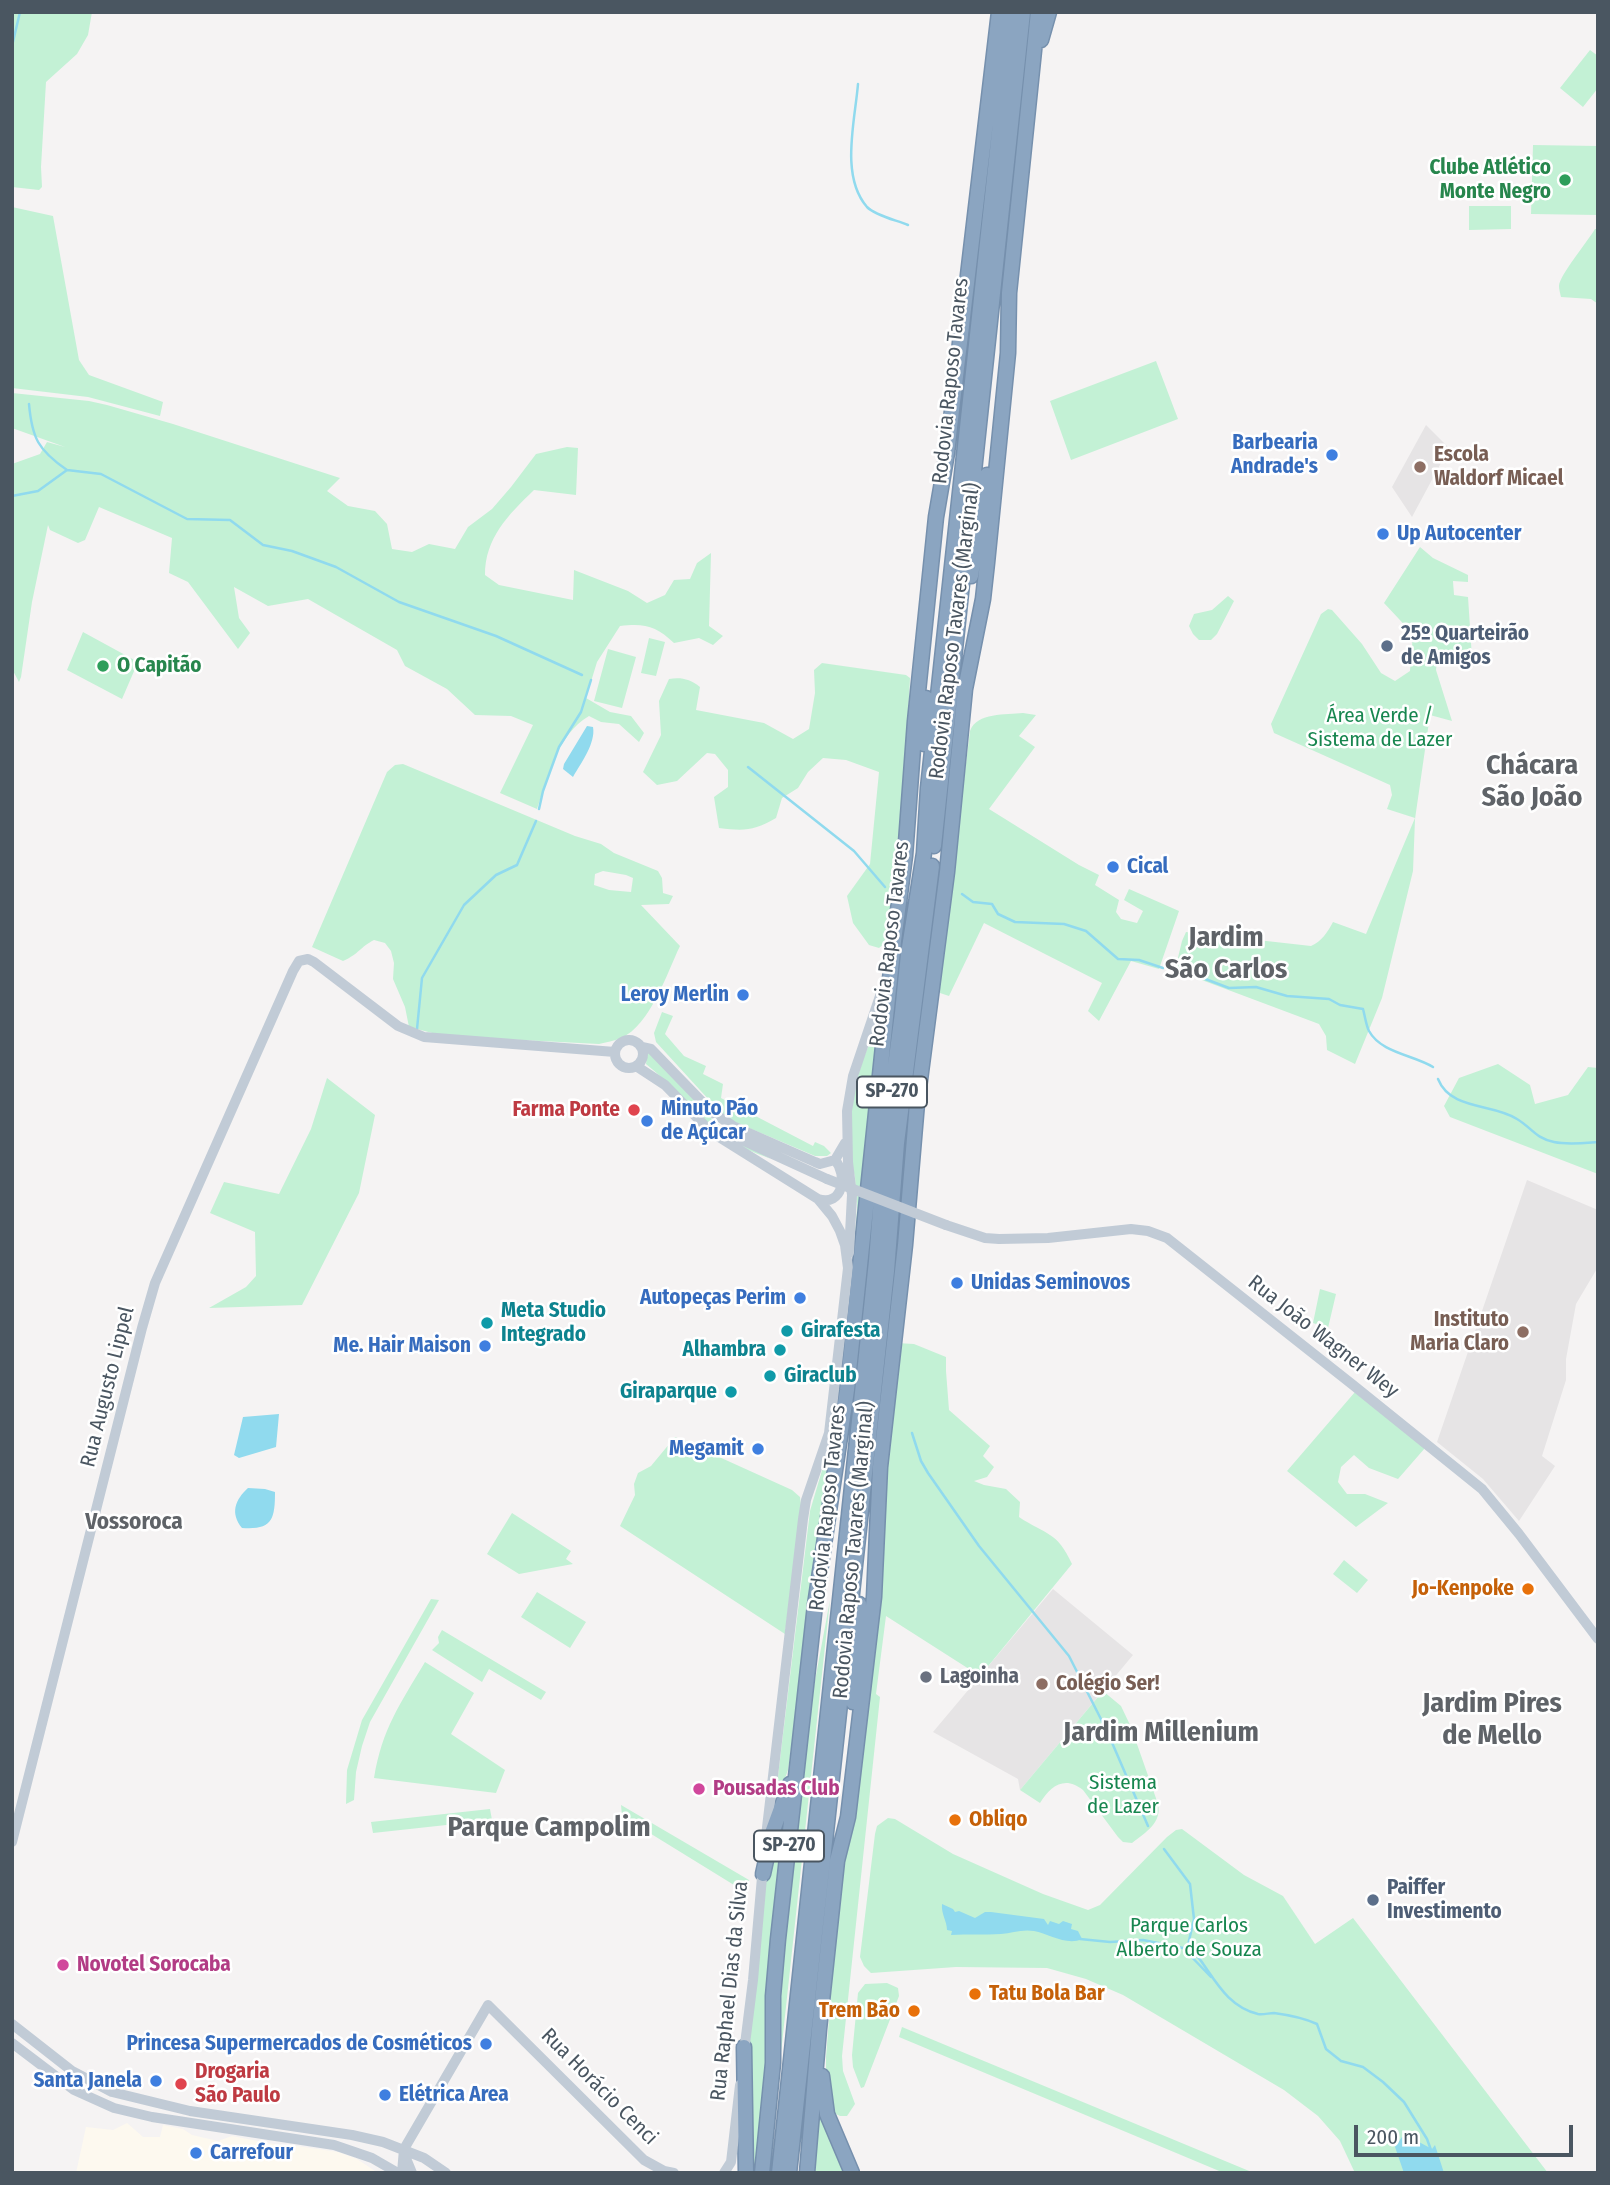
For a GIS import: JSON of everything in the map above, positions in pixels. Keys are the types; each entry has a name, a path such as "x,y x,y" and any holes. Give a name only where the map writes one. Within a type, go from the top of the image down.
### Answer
{"highway":[{"path":"987,109 989,12"},
{"name":"Rodovia Raposo Tavares (Marginal)","path":"762,2173 773,2063 773,1996 800,1742 821,1556 847,1390 905,856 915,721 936,517 947,453 999,12"},
{"name":"Rodovia Raposo Tavares","path":"779,2173 874,1275 886,1134 908,954 921,875 929,774 1012,12"},
{"name":"Rodovia Raposo Tavares","path":"789,2173 887,1271 897,1143 931,872 1023,12"},
{"name":"Rodovia Raposo Tavares (Marginal)","path":"807,2173 837,1861 848,1817 874,1597 880,1467 905,1245 917,1103 947,872 965,689 987,563 1009,353 1009,293 1028,85 1038,12"},
{"path":"1028,85 1049,12"},
{"path":"949,688 969,589 1009,314"},
{"path":"921,875 919,853 932,568"},
{"path":"854,1767 854,1685 861,1559 868,1494 870,1425"},
{"path":"763,1874 772,1833 788,1790 800,1742"},
{"name":"SP-270","path":"827,1955 822,2074 824,2103 852,2173"},
{"path":"744,2047 746,2173"}],"main road":[{"path":"848,1268 852,1211 847,1111 853,1076 877,1008 894,941"},
{"name":"Rua Augusto Lippel","path":"12,1842 155,1283 299,961 308,959 314,962 398,1026 424,1037 615,1052"},
{"path":"642,1047 642,1060 636,1066 627,1068 620,1065 616,1059 618,1044 625,1040 633,1040 642,1047 652,1049 720,1123 744,1141 824,1178"},
{"path":"636,1066 665,1085 711,1132 818,1199 827,1201 835,1198 841,1189 840,1170 835,1160"},
{"path":"712,1112 742,1131 820,1164 835,1160 847,1137"},
{"path":"738,1150 824,1178"},
{"name":"Rua João Wagner Wey","path":"824,1178 985,1238 1048,1238 1131,1229 1148,1231 1167,1238 1482,1489 1598,1639"},
{"path":"818,1199 840,1231 848,1268"},
{"name":"Rua Raphael Dias da Silva","path":"724,2173 731,2162 806,1500 830,1433 848,1268"},
{"name":"Rua Horácio Cenci","path":"480,2020 488,2005 644,2160 664,2171 674,2173"},
{"path":"334,2145 359,2153 400,2173 404,2149 480,2020 491,2014 503,2018"},
{"path":"12,2024 72,2071 112,2092 190,2111 383,2142 424,2158 446,2173"},
{"path":"12,2043 64,2084 114,2108 152,2117 361,2147 380,2153 385,2147 383,2142"},
{"path":"404,2149 412,2173"},
{"path":"359,2153 382,2173"}],"shaded area":[{"name":"Escola Waldorf Micael","path":"1426,425 1449,448 1412,517 1392,487"},
{"name":"Instituto Maria Claro","path":"1527,1180 1598,1210 1598,1267 1576,1304 1566,1359 1566,1380 1542,1456 1555,1466 1519,1521 1483,1479 1437,1442"},
{"name":"Colégio Ser!","path":"1053,1589 1133,1655 1020,1790 1018,1779 933,1732"},
{"path":"127,2123 143,2137 160,2137 163,2125 218,2141 232,2136 284,2146 338,2152 357,2159 378,2173 76,2173 86,2127 113,2130"}],"green space":[{"path":"12,12 92,12 88,35 77,54 46,82 42,187 39,190 12,187"},
{"path":"1590,50 1598,56 1598,88 1583,107 1560,88"},
{"name":"Clube Atlético Monte Negro","path":"1533,145 1598,146 1598,215 1531,214"},
{"path":"1469,206 1511,206 1511,229 1469,230"},
{"path":"12,207 53,216 79,360 89,375 163,402 160,416 88,397 12,388"},
{"path":"1595,229 1598,229 1598,304 1591,299 1561,297 1560,281"},
{"path":"1156,361 1178,419 1071,460 1050,401"},
{"path":"12,393 107,405 340,478 327,491 348,506 375,511 387,524 392,549 412,552 429,544 455,549 468,527 492,509 536,454 567,447 578,448 576,495 534,490 507,518 494,538 486,562 485,575 499,585 573,600 574,570 628,591 647,603 665,595 674,580 690,579 697,563 711,553 709,626 723,636 713,645 699,638 674,643 650,627 620,626 597,662 586,698 610,712 631,716 644,733 639,742 619,724 601,722 589,716 569,734 555,757 537,809 500,793 533,725 511,716 475,715 447,689 405,666 397,650 308,599 268,606 234,587 239,618 250,633 238,649 188,582 169,573 172,538 99,507 85,540 78,543 50,530 48,525 19,682 12,669 12,464 40,454 47,442 65,447 12,428"},
{"name":"Área Verde / Sistema de Lazer","path":"1420,547 1433,558 1468,575 1468,582 1453,581 1454,595 1468,597 1472,658 1438,652 1436,670 1452,721 1430,715 1415,819 1413,871 1382,998 1355,1064 1327,1050 1326,1036 1319,1024 1175,970 1186,932 1311,946 1324,936 1333,922 1366,934 1415,818 1387,809 1392,795 1390,785 1274,733 1271,724 1321,614 1328,609 1332,610 1362,644 1381,673 1395,681 1410,671 1413,634 1384,603"},
{"path":"1228,596 1234,601 1217,634 1211,640 1199,640 1189,626 1194,614 1212,610"},
{"name":"O Capitão","path":"83,632 138,662 122,699 67,670"},
{"path":"649,638 665,642 656,676 641,673"},
{"path":"608,649 636,657 622,708 594,701"},
{"path":"822,663 906,675 910,678 902,838 887,941 879,948 869,945 853,923 847,896 870,864 879,772 846,760 823,758 808,772 798,788 782,798 776,818 755,828 742,830 719,828 714,797 728,787 728,770 715,754 707,753 677,781 657,785 643,772 661,735 659,701 669,679 685,679 700,687 696,710 764,723 793,739 809,729 815,693 814,670"},
{"path":"1023,713 1036,715 1019,736 1035,747 989,809 1099,875 1095,885 1119,900 1116,912 1121,919 1137,923 1143,911 1124,900 1129,889 1179,911 1159,969 1131,961 1099,1021 1088,1011 1102,983 984,923 949,996 938,990 970,731 985,717"},
{"path":"403,764 575,836 601,844 614,853 658,871 662,878 663,893 673,896 669,904 641,905 680,946 649,1011 631,1032 599,1044 444,1036 409,1027 405,1007 393,979 394,963 391,951 385,943 374,940 343,961 312,947 387,772 395,765","holes":["603,871 633,878 631,892 609,890 594,885 595,874"]},
{"path":"662,1012 673,1016 665,1034 684,1056 706,1066 703,1074 723,1084 721,1098 813,1146 815,1142 824,1146 831,1153 827,1156 815,1156 728,1119 656,1042 654,1033"},
{"path":"878,1023 834,1447 788,1770 774,1809 810,1511 833,1433 852,1271 857,1209 851,1161 852,1108 863,1059"},
{"path":"650,1052 711,1118 732,1136 771,1159 736,1145 717,1133 646,1064 647,1054"},
{"path":"1498,1064 1530,1085 1535,1104 1568,1095 1588,1067 1598,1068 1598,1174 1450,1117 1444,1106 1459,1078"},
{"path":"327,1078 375,1115 359,1193 302,1305 209,1308 246,1287 256,1276 255,1232 210,1213 224,1182 279,1194 311,1129"},
{"path":"1320,1289 1336,1294 1328,1328 1313,1323"},
{"path":"897,1343 914,1344 946,1357 949,1410 990,1446 983,1456 994,1467 987,1477 974,1481 1006,1489 1020,1502 1019,1517 1056,1539 1072,1564 980,1676 886,1616 876,1694 880,1697 842,2056 843,2071 855,2104 847,2116 840,2116 832,2112 826,2081 826,2057 840,1878"},
{"path":"1355,1392 1425,1448 1398,1479 1369,1468 1354,1455 1341,1467 1338,1482 1347,1494 1365,1494 1388,1503 1356,1527 1287,1471"},
{"path":"675,1437 792,1490 800,1497 785,1634 620,1526 635,1495 634,1484 638,1473 651,1466"},
{"path":"512,1513 571,1551 566,1559 573,1564 519,1574 487,1554"},
{"path":"1344,1560 1368,1580 1357,1593 1333,1574"},
{"path":"537,1592 586,1622 570,1648 521,1617"},
{"path":"431,1599 439,1600 370,1722 356,1772 354,1800 346,1804 347,1770 362,1720"},
{"path":"830,1600 768,2173 779,1974 811,1702"},
{"path":"442,1630 546,1692 541,1700 489,1669 482,1682 432,1650 439,1643 438,1637"},
{"path":"425,1662 474,1693 451,1734 505,1770 496,1793 374,1778 387,1731"},
{"name":"Sistema de Lazer","path":"1103,1691 1121,1706 1158,1804 1158,1817 1155,1822 1132,1843 1123,1842 1083,1790 1070,1783 1053,1787 1040,1803 1020,1790"},
{"path":"621,1805 749,1880 747,1893 622,1816"},
{"path":"490,1809 492,1820 373,1833 371,1822"},
{"path":"786,1816 768,2066 756,2173 749,2173 749,2035 768,1859"},
{"name":"Parque Carlos Alberto de Souza","path":"888,1818 895,1819 953,1854 1043,1894 1088,1910 1100,1905 1167,1837 1182,1829 1244,1875 1283,1896 1315,1944 1353,1918 1548,2173 1355,2173 1340,2141 1318,2116 1284,2090 1123,1995 1086,1979 1047,1968 956,1967 871,1973 860,1957 875,1834 877,1826"},
{"path":"887,1983 898,1988 899,1996 864,2087 861,2088 853,2067 852,2055 858,1993 865,1984"},
{"path":"902,2027 1254,2173 1224,2173 899,2037"},
{"path":"816,2099 846,2173 811,2173"}],"water":[{"path":"587,726 593,727 592,740 573,777 563,769 564,764"},
{"path":"279,1414 276,1447 239,1458 234,1455 243,1417"},
{"path":"248,1488 275,1492 274,1510 266,1525 242,1528 238,1522 235,1512 237,1502"},
{"path":"942,1904 955,1912 959,1911 975,1918 985,1912 991,1912 1044,1919 1048,1925 1050,1921 1059,1924 1063,1921 1072,1924 1071,1929 1078,1931 1082,1939 1070,1941 1030,1931 951,1935 952,1931 947,1930"},
{"path":"1402,2137 1432,2149 1435,2145 1444,2173 1404,2173 1395,2147"}],"waterway":[{"path":"12,46 20,12"},
{"path":"858,84 851,148 854,180 867,207 908,225"},
{"path":"29,404 32,426 38,442 49,456 67,470"},
{"path":"12,496 38,491 67,470 101,474 187,519 230,520 263,545 292,551 336,567 399,602 496,636 582,675"},
{"path":"539,809 559,747 581,712 591,680"},
{"path":"748,767 854,851 885,887"},
{"path":"417,1029 422,978 464,905 496,875 517,865 536,821"},
{"path":"962,894 973,902 992,904 998,914 1015,922 1064,924 1086,931 1118,959 1139,960 1163,968"},
{"path":"1179,969 1229,988 1256,987 1287,996 1329,999 1340,1005 1363,1009 1369,1031 1381,1044 1433,1067"},
{"path":"1438,1079 1452,1097 1507,1114 1548,1140 1576,1144 1598,1142"},
{"path":"912,1433 928,1473 979,1546 1069,1656 1107,1731 1148,1826"},
{"path":"1164,1849 1190,1884 1194,1919 1188,1945 1218,1985 1235,2003 1245,2009 1258,2014 1274,2013 1302,2018 1317,2024 1326,2049 1341,2061 1363,2067 1404,2102 1431,2150"},
{"path":"1080,1939 1110,1942 1143,1940 1183,1948 1211,1977"}],"place":[{"name":"Clube Atlético Monte Negro","path":"1565,180"},
{"name":"Barbearia Andrade's","path":"1332,455"},
{"name":"Escola Waldorf Micael","path":"1420,467"},
{"name":"Up Autocenter","path":"1383,534"},
{"name":"25º Quarteirão de Amigos","path":"1387,646"},
{"name":"O Capitão","path":"103,666"},
{"name":"Cical","path":"1113,867"},
{"name":"Leroy Merlin","path":"743,995"},
{"name":"Farma Ponte","path":"634,1110"},
{"name":"Minuto Pão de Açúcar","path":"647,1121"},
{"name":"Unidas Seminovos","path":"957,1283"},
{"name":"Autopeças Perim","path":"800,1298"},
{"name":"Meta Studio Integrado","path":"487,1323"},
{"name":"Girafesta","path":"787,1331"},
{"name":"Instituto Maria Claro","path":"1523,1332"},
{"name":"Me. Hair Maison","path":"485,1346"},
{"name":"Alhambra","path":"780,1350"},
{"name":"Giraclub","path":"770,1376"},
{"name":"Giraparque","path":"731,1392"},
{"name":"Megamit","path":"758,1449"},
{"name":"Jo-Kenpoke","path":"1528,1589"},
{"name":"Lagoinha","path":"926,1677"},
{"name":"Colégio Ser!","path":"1042,1684"},
{"name":"Pousadas Club","path":"699,1789"},
{"name":"Obliqo","path":"955,1820"},
{"name":"Paiffer Investimento","path":"1373,1900"},
{"name":"Novotel Sorocaba","path":"63,1965"},
{"name":"Tatu Bola Bar","path":"975,1994"},
{"name":"Trem Bão","path":"914,2011"},
{"name":"Princesa Supermercados de Cosméticos","path":"486,2044"},
{"name":"Santa Janela","path":"156,2081"},
{"name":"Drogaria São Paulo","path":"181,2084"},
{"name":"Elétrica Area","path":"385,2095"},
{"name":"Carrefour","path":"196,2153"}],"district":[{"name":"Chácara São João","path":"1532,782"},
{"name":"Jardim São Carlos","path":"1226,954"},
{"name":"Vossoroca","path":"134,1523"},
{"name":"Jardim Pires de Mello","path":"1492,1720"},
{"name":"Jardim Millenium","path":"1161,1733"},
{"name":"Parque Campolim","path":"549,1828"}]}
